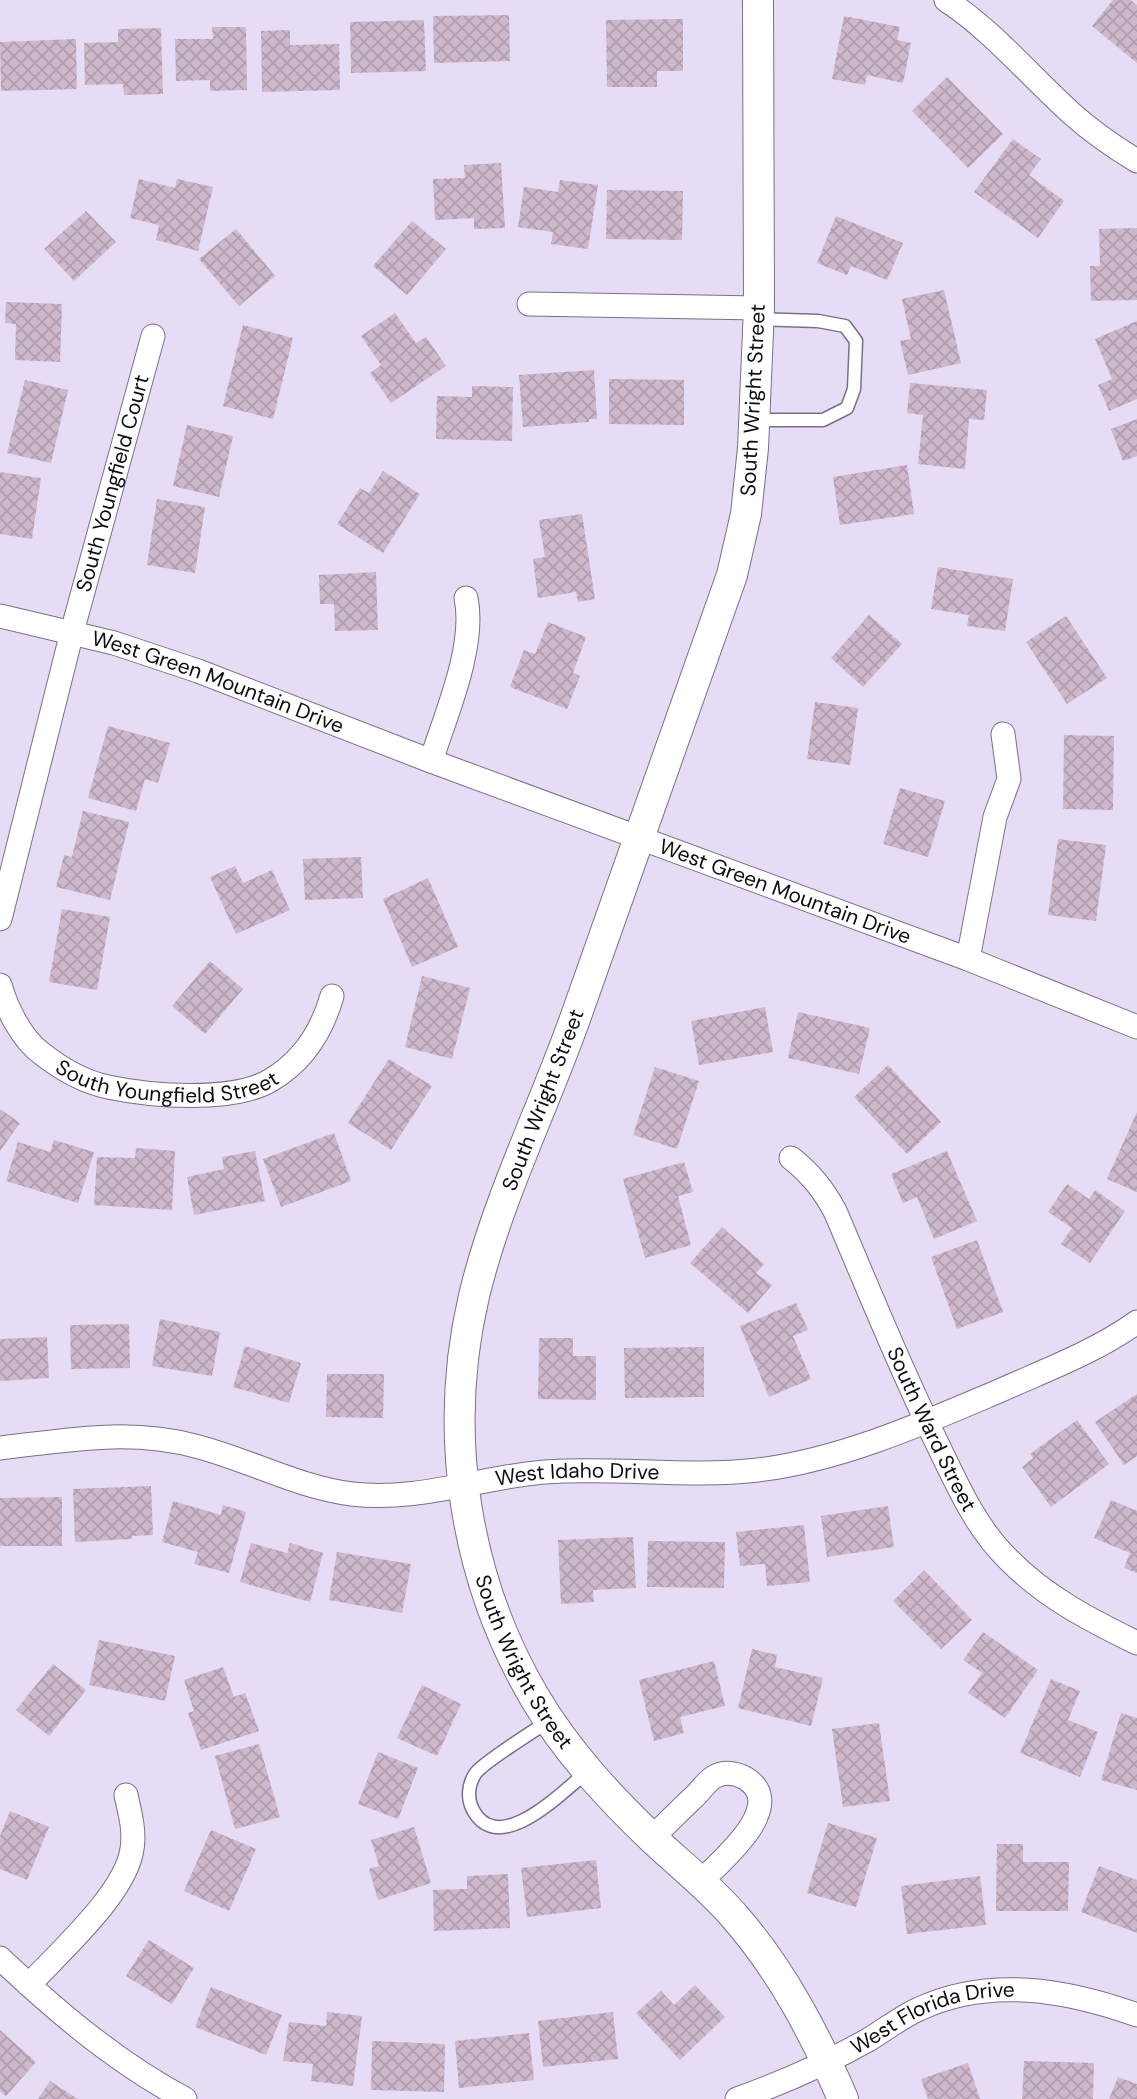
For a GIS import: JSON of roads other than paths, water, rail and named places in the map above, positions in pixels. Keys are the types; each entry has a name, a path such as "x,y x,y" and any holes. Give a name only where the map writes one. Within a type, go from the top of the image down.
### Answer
{"street":[{"name":"South Wright Street","path":"758,0 759,314 755,420 746,513 732,575 564,1051 496,1225 474,1297 462,1368 460,1401 463,1485 473,1546 492,1609 519,1671 549,1721 604,1790 735,1916 791,1993 843,2099"},
{"path":"946,0 984,29 1071,113 1137,161"},
{"path":"529,304 759,314"},
{"name":"South Youngfield Court","path":"72,632 152,336"},
{"path":"431,761 467,639 470,617 466,598"},
{"name":"West Green Mountain Drive","path":"0,616 72,632 198,671 431,761 968,959 1137,1027"},
{"path":"0,919 72,632"},
{"path":"968,959 995,817 1010,779 1003,734"},
{"name":"South Youngfield Street","path":"0,985 9,1011 24,1034 38,1052 64,1069 107,1087 204,1096 227,1095 248,1090 270,1081 289,1067 317,1035 332,996"},
{"name":"South Ward Street","path":"791,1158 811,1174 824,1190 835,1211 926,1422 971,1511 1007,1559 1051,1597 1137,1643"},
{"name":"West Idaho Drive","path":"0,1448 99,1436 166,1439 201,1447 306,1485 354,1494 428,1492 542,1472 733,1472 770,1469 820,1458 926,1422 1074,1358 1137,1322"},
{"path":"652,1838 715,1776 730,1772 746,1778 755,1787 760,1800 758,1814 745,1837 700,1882"},
{"path":"29,1985 115,1891 128,1868 133,1848 133,1826 126,1795"},
{"path":"0,1958 115,2057 185,2099"},
{"name":"West Florida Drive","path":"737,2099 826,2061 868,2040 918,2009 976,1992 1021,1989 1062,1992 1102,2002 1137,2015"}],"lane":[{"path":"755,420 823,420 848,408 854,389 856,341 845,326 759,314"},
{"path":"549,1721 476,1772 469,1788 470,1803 478,1818 491,1826 504,1828 525,1821 588,1770"}]}
